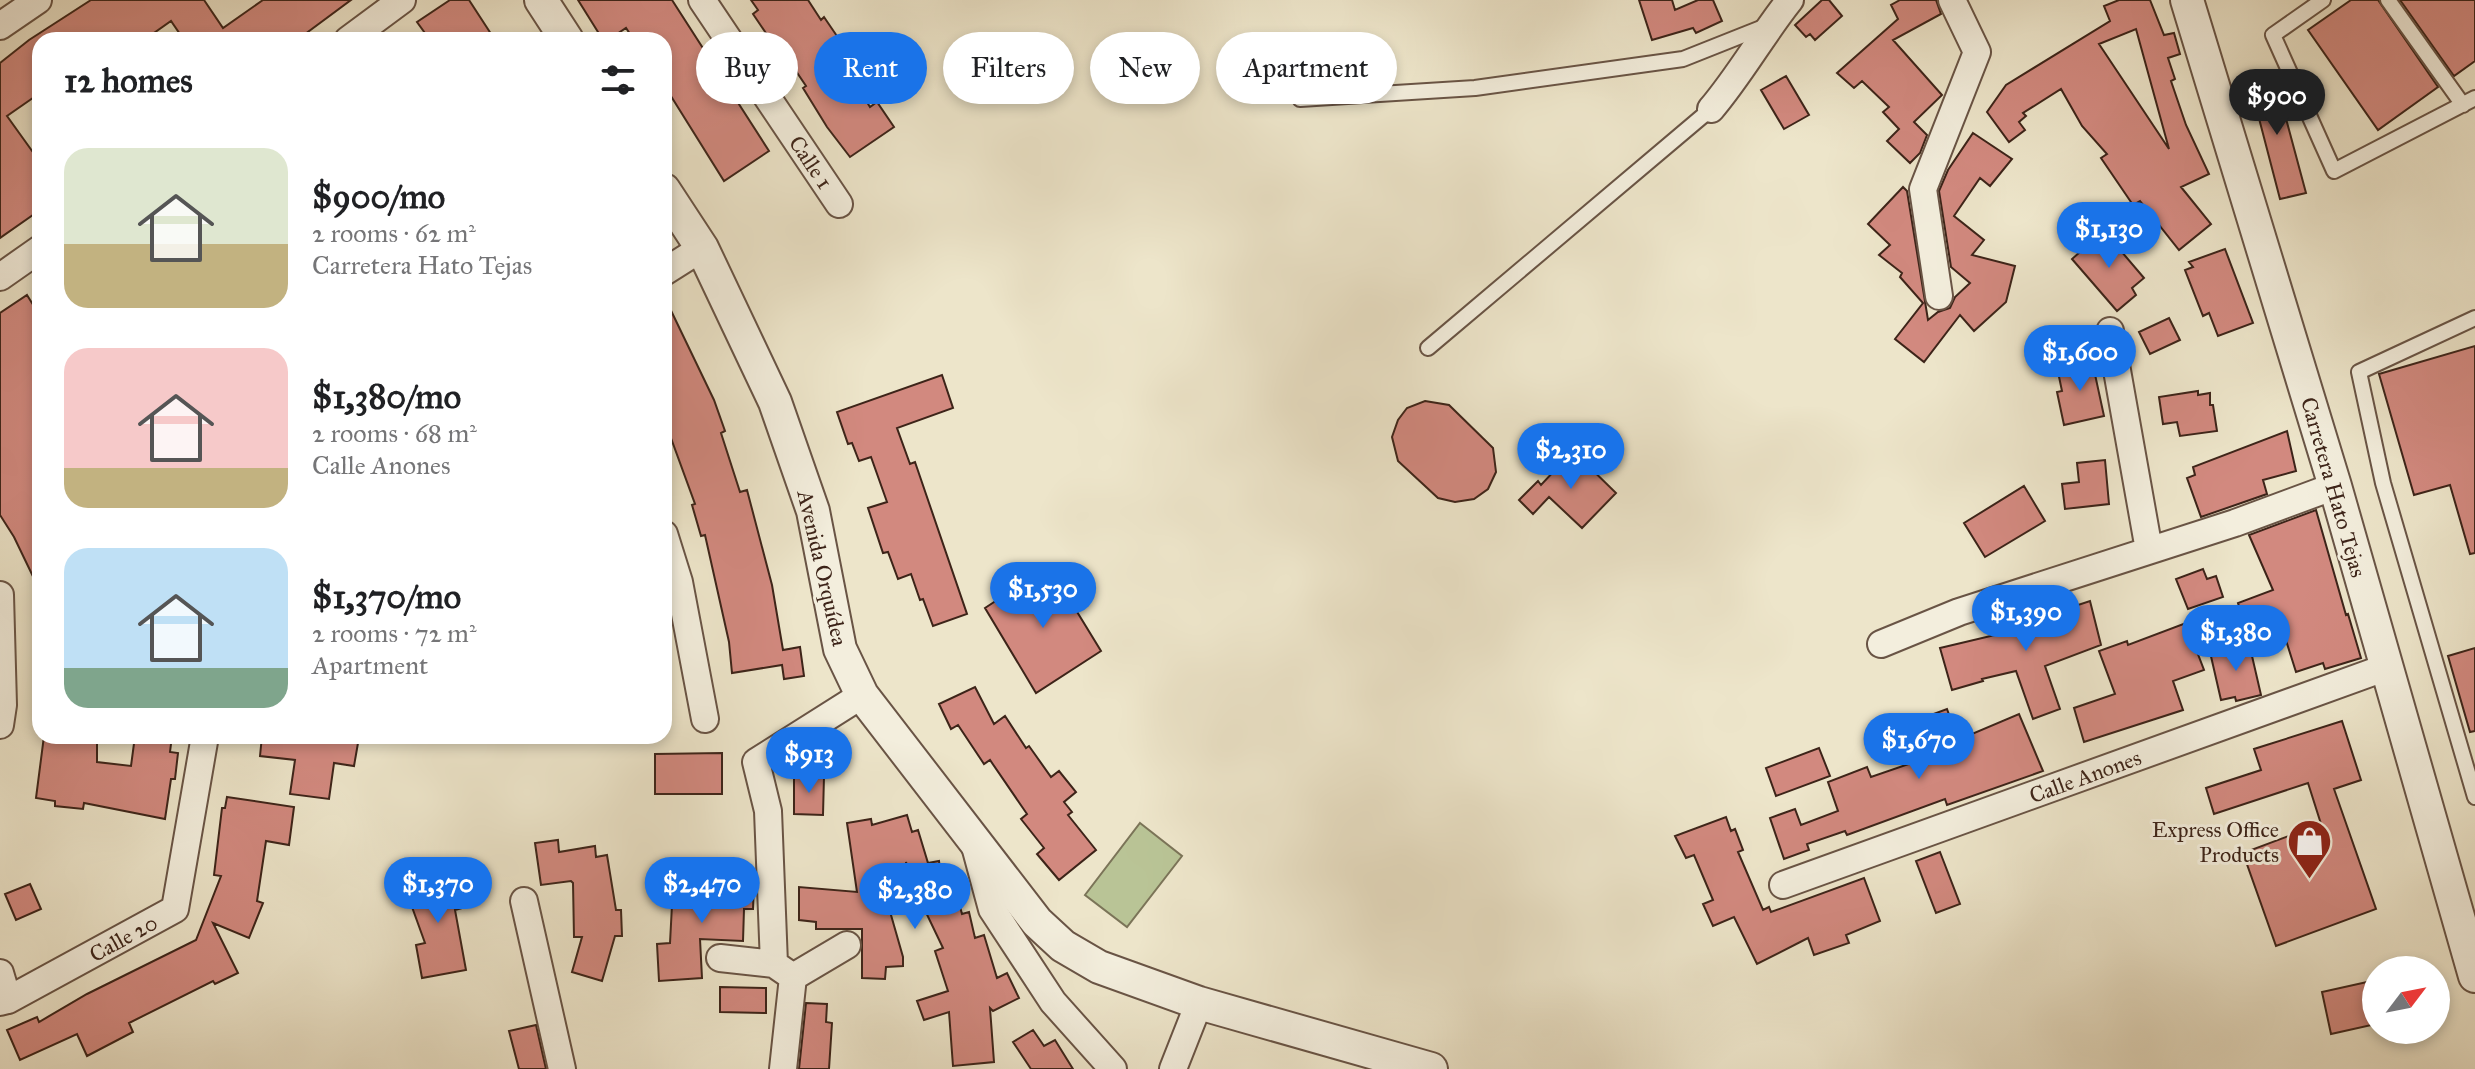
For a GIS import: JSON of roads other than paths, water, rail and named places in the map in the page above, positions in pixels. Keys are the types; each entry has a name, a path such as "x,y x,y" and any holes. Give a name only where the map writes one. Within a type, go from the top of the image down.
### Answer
{"street":[{"path":"0,26 38,0"},
{"path":"381,31 402,0"},
{"path":"541,0 562,32"},
{"name":"Calle 1","path":"702,0 839,204"},
{"path":"1711,109 1790,0"},
{"path":"1939,296 1923,189 1977,52 1952,0"},
{"name":"Carretera Hato Tejas","path":"2187,0 2335,486 2475,976"},
{"name":"Avenida Orquídea","path":"672,202 702,248 775,402 813,511 840,649 862,695 1037,922 1063,946 1099,967 1199,1003 1431,1069"},
{"path":"672,267 702,248"},
{"path":"0,277 32,259"},
{"path":"2110,331 2149,550"},
{"path":"1881,644 1959,612 2235,523 2335,486"},
{"path":"672,587 705,719"},
{"path":"0,595 1,711"},
{"name":"Calle Anones","path":"1783,885 2387,667"},
{"path":"783,1069 784,970 768,811 756,762 862,695"},
{"name":"Calle 20","path":"4,1001 175,909 204,744"},
{"path":"973,839 992,909 1053,1002 1113,1069"},
{"path":"524,901 562,1069"},
{"path":"720,958 784,970 847,945"},
{"path":"0,973 4,1001"},
{"path":"1173,1069 1199,1003"}],"lane":[{"path":"2323,0 2273,35 2334,171 2469,102 2388,0"},
{"path":"1397,93 1475,88 1683,59 1770,24"},
{"path":"1428,348 1711,109"},
{"path":"2475,318 2359,372 2383,483 2475,797"}],"place":[{"name":"Express Office Products","path":"2310,881"}]}
